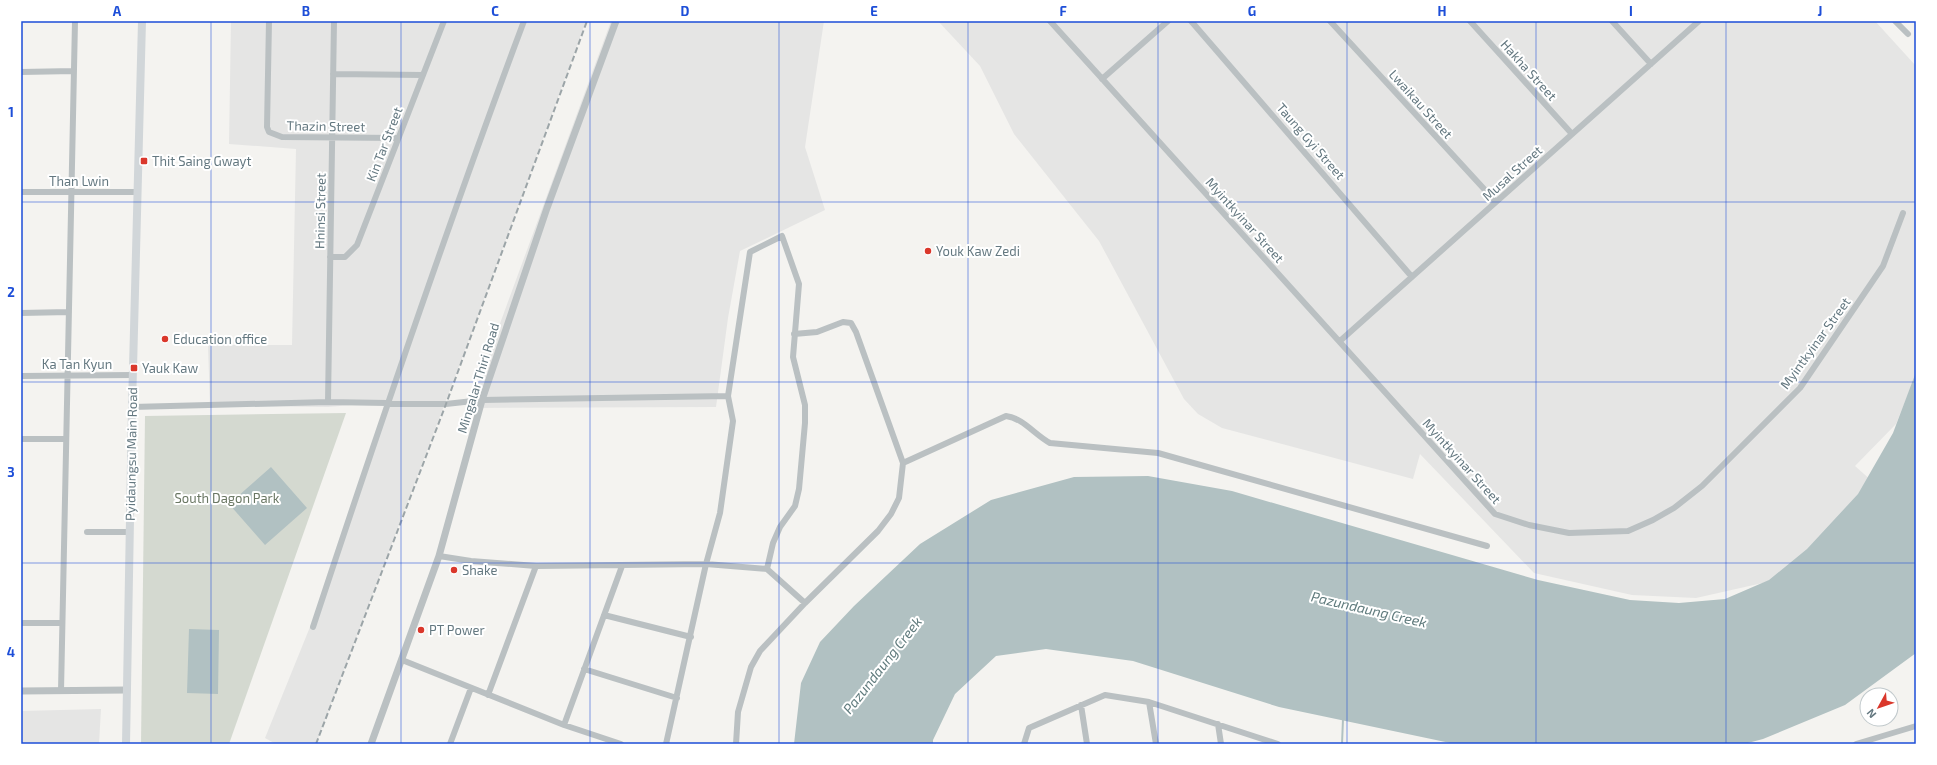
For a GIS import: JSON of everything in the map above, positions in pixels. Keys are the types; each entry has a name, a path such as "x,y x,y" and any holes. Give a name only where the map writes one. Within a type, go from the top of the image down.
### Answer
{"main road":[{"name":"Pyidaungsu Main Road","path":"126,744 132,375 142,21"}],"street":[{"path":"61,691 75,21"},
{"name":"Thazin Street","path":"269,21 267,126 269,132 282,137 398,138"},
{"name":"Hninsi Street","path":"328,402 334,21"},
{"name":"Kin Tar Street","path":"330,257 345,257 357,245 444,21"},
{"path":"313,627 387,402 479,141 524,21"},
{"name":"Mingalar Thiri Road","path":"371,744 439,556 482,400 547,208 616,21"},
{"name":"Myintkyinar Street","path":"1050,21 1495,514 1530,525 1569,533 1628,531 1653,520 1674,508 1702,486 1800,388 1883,266 1902,214"},
{"path":"1102,79 1168,21"},
{"name":"Taung Gyi Street","path":"1191,21 1412,277"},
{"name":"Lwaikau Street","path":"1330,21 1496,202"},
{"name":"Hakha Street","path":"1470,21 1572,134"},
{"path":"1612,21 1651,64"},
{"name":"Musal Street","path":"1340,341 1699,21"},
{"path":"1895,21 1908,34"},
{"path":"21,72 74,71"},
{"path":"333,74 423,75"},
{"name":"Than Lwin","path":"21,192 137,192"},
{"path":"666,744 706,564 720,513 733,421 728,396 750,252 782,236 799,284 793,357 805,405 799,489 795,506 780,527 773,543 767,569"},
{"path":"21,313 69,312"},
{"path":"736,744 738,712 751,667 760,651 805,603 878,531 891,514 899,498 903,463 856,332 850,323 843,322 817,332 794,334"},
{"name":"Ka Tan Kyun","path":"21,376 132,375"},
{"path":"132,407 328,402 446,404 482,400 728,396"},
{"path":"903,463 1006,416 1015,417 1041,438 1050,443 1158,453 1487,546"},
{"path":"21,439 66,439"},
{"path":"87,532 130,532"},
{"path":"439,556 471,562 536,566 706,564 767,569 805,603"},
{"path":"488,695 536,566"},
{"path":"564,725 622,566"},
{"path":"604,615 691,637"},
{"path":"21,623 62,623"},
{"path":"402,660 564,725 621,744"},
{"path":"584,669 677,698"},
{"path":"450,744 471,688"},
{"path":"21,691 127,690"},
{"path":"1023,744 1029,728 1105,695 1149,702 1278,744"},
{"path":"1149,702 1156,744"},
{"path":"1081,705 1087,744"},
{"path":"1218,724 1221,744"},
{"path":"1856,744 1916,726"}],"shaded area":[{"path":"231,21 586,21 476,321 316,744 276,744 265,738 327,585 387,402 328,407 210,406 208,345 292,345 296,149 229,144"},
{"path":"611,21 824,21 805,147 825,210 740,251 728,318 716,407 469,408"},
{"path":"938,21 1875,21 1916,66 1916,375 1896,424 1855,466 1873,482 1819,544 1767,582 1696,598 1632,595 1534,573 1420,454 1413,479 1222,428 1198,414 1184,399 1099,241 1014,134 980,66"},
{"path":"101,709 99,744 21,744 21,711"}],"green space":[{"name":"South Dagon Park","path":"346,413 229,744 141,744 145,416"}],"water":[{"name":"Pazundaung Creek","path":"1916,372 1916,653 1870,687 1859,687 1859,695 1845,705 1763,739 1744,744 1455,744 1279,707 1133,661 1046,649 996,656 955,694 933,740 933,744 794,744 801,683 820,642 854,606 920,544 991,500 1074,477 1148,476 1232,491 1538,580 1630,600 1679,603 1725,599 1769,580 1807,549 1858,494 1893,433"},
{"path":"271,467 307,508 265,545 229,504"},
{"path":"189,629 219,630 218,694 187,693"}],"waterway":[{"path":"1342,744 1343,719"}],"railway":[{"path":"316,744 446,404 587,21"}],"place":[{"name":"Thit Saing Gwayt","path":"144,161"},
{"name":"Youk Kaw Zedi","path":"928,251"},
{"name":"Education office","path":"165,339"},
{"name":"Yauk Kaw","path":"134,368"},
{"name":"Shake","path":"454,570"},
{"name":"PT Power","path":"421,630"}]}
